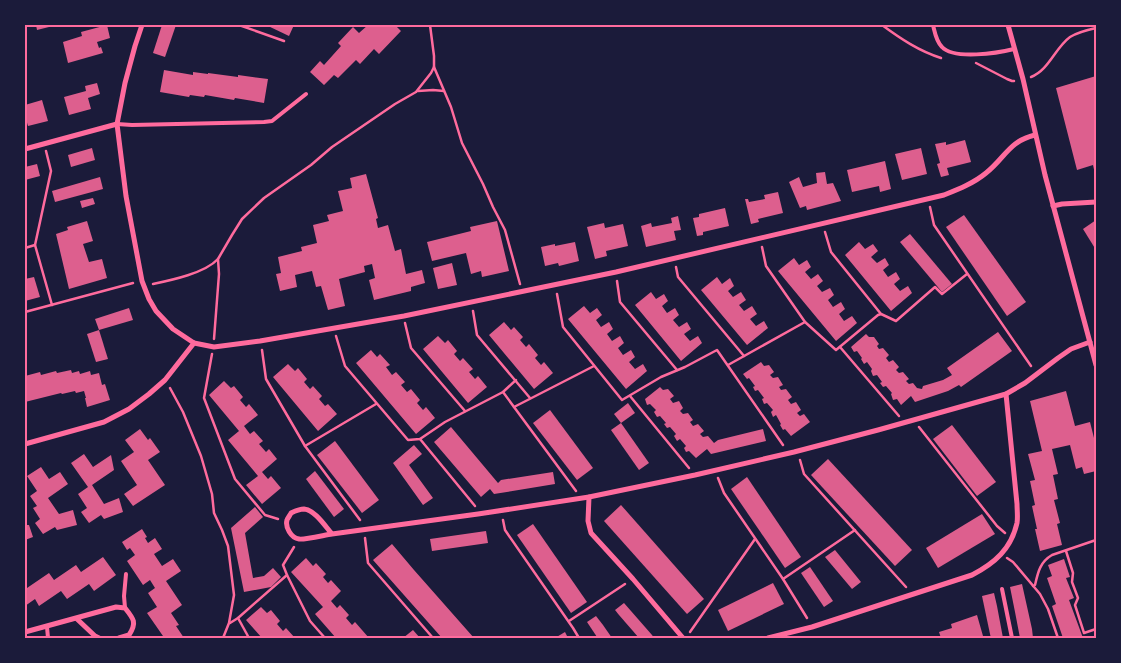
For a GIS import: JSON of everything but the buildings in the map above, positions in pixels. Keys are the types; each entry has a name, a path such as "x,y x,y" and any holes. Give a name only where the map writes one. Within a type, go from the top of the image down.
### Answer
{"street":[{"path":"142,25 134,46 117,124 126,196 143,283 156,311 172,329 194,343 214,347 333,329 556,285 944,195 974,182 986,174 1016,142 1026,137 1036,136"},
{"path":"1008,25 1023,79 1053,206 1096,365"},
{"path":"25,149 117,124"},
{"path":"1053,206 1096,202"},
{"path":"332,534 316,516 304,509 292,513 286,521 289,531 299,539 589,498 695,475 794,452 1006,394 1025,383 1071,349 1090,342"},
{"path":"25,444 104,422 129,409 165,380 194,343"},
{"path":"768,638 812,627 972,575 989,566 1002,554 1012,538 1017,522 1017,504 1006,394"},
{"path":"589,498 588,521 591,533 684,638"},
{"path":"25,632 116,607 125,608 132,616 134,627 129,635 119,638"},
{"path":"77,619 99,638"}],"lane":[{"path":"933,25 942,47 953,53 966,54 1014,49"},
{"path":"117,124 272,121 306,94"},
{"path":"125,608 126,574"},
{"path":"1002,589 1012,638"},
{"path":"46,627 48,638"}],"path":[{"path":"239,25 284,41"},
{"path":"430,25 434,67 451,107 462,143 505,230 522,292"},
{"path":"1034,76 1044,68 1069,38 1079,32 1096,28"},
{"path":"25,312 143,283 184,277 214,264 242,219 264,198 311,165 332,147 416,92 434,67"},
{"path":"416,92 444,91"},
{"path":"44,144 51,171 35,245 52,305"},
{"path":"928,199 934,225 1037,374"},
{"path":"823,223 830,252 881,314 896,321 935,287 942,294 967,274"},
{"path":"760,238 766,266 805,322 836,350 881,314"},
{"path":"25,248 35,245"},
{"path":"674,258 678,277 744,356"},
{"path":"218,259 219,274 214,347 210,359 204,398 234,479 265,515 286,521"},
{"path":"616,272 620,302 678,370"},
{"path":"556,285 563,327 622,400 661,377 717,350 782,445 800,458 804,474 913,595"},
{"path":"471,302 477,335 530,398"},
{"path":"404,316 411,348 465,411"},
{"path":"728,365 805,322"},
{"path":"333,329 345,366 408,440 420,439 445,422 503,392 516,380"},
{"path":"260,341 266,379 304,446 361,521 364,529 368,563 433,638"},
{"path":"840,347 897,415 920,427 997,526 1012,538"},
{"path":"514,406 594,366"},
{"path":"165,380 183,412 201,456 212,494 214,513 228,546 234,595 229,623 223,638"},
{"path":"503,392 576,490 576,499"},
{"path":"630,396 695,475"},
{"path":"304,446 376,404"},
{"path":"420,439 475,506 478,514"},
{"path":"716,470 724,493 783,579 812,627"},
{"path":"502,511 505,530 579,638"},
{"path":"783,579 855,530"},
{"path":"299,539 283,565 310,621 325,638"},
{"path":"684,638 755,539"},
{"path":"1033,586 1035,585 1038,570 1046,559 1052,555 1096,540"},
{"path":"1066,550 1073,573 1072,582 1078,598 1074,605 1084,632 1096,629"},
{"path":"1002,554 1012,562 1040,594 1048,609 1058,638"},
{"path":"229,623 238,618 287,575"},
{"path":"569,622 632,579"},
{"path":"238,618 249,638"}]}
